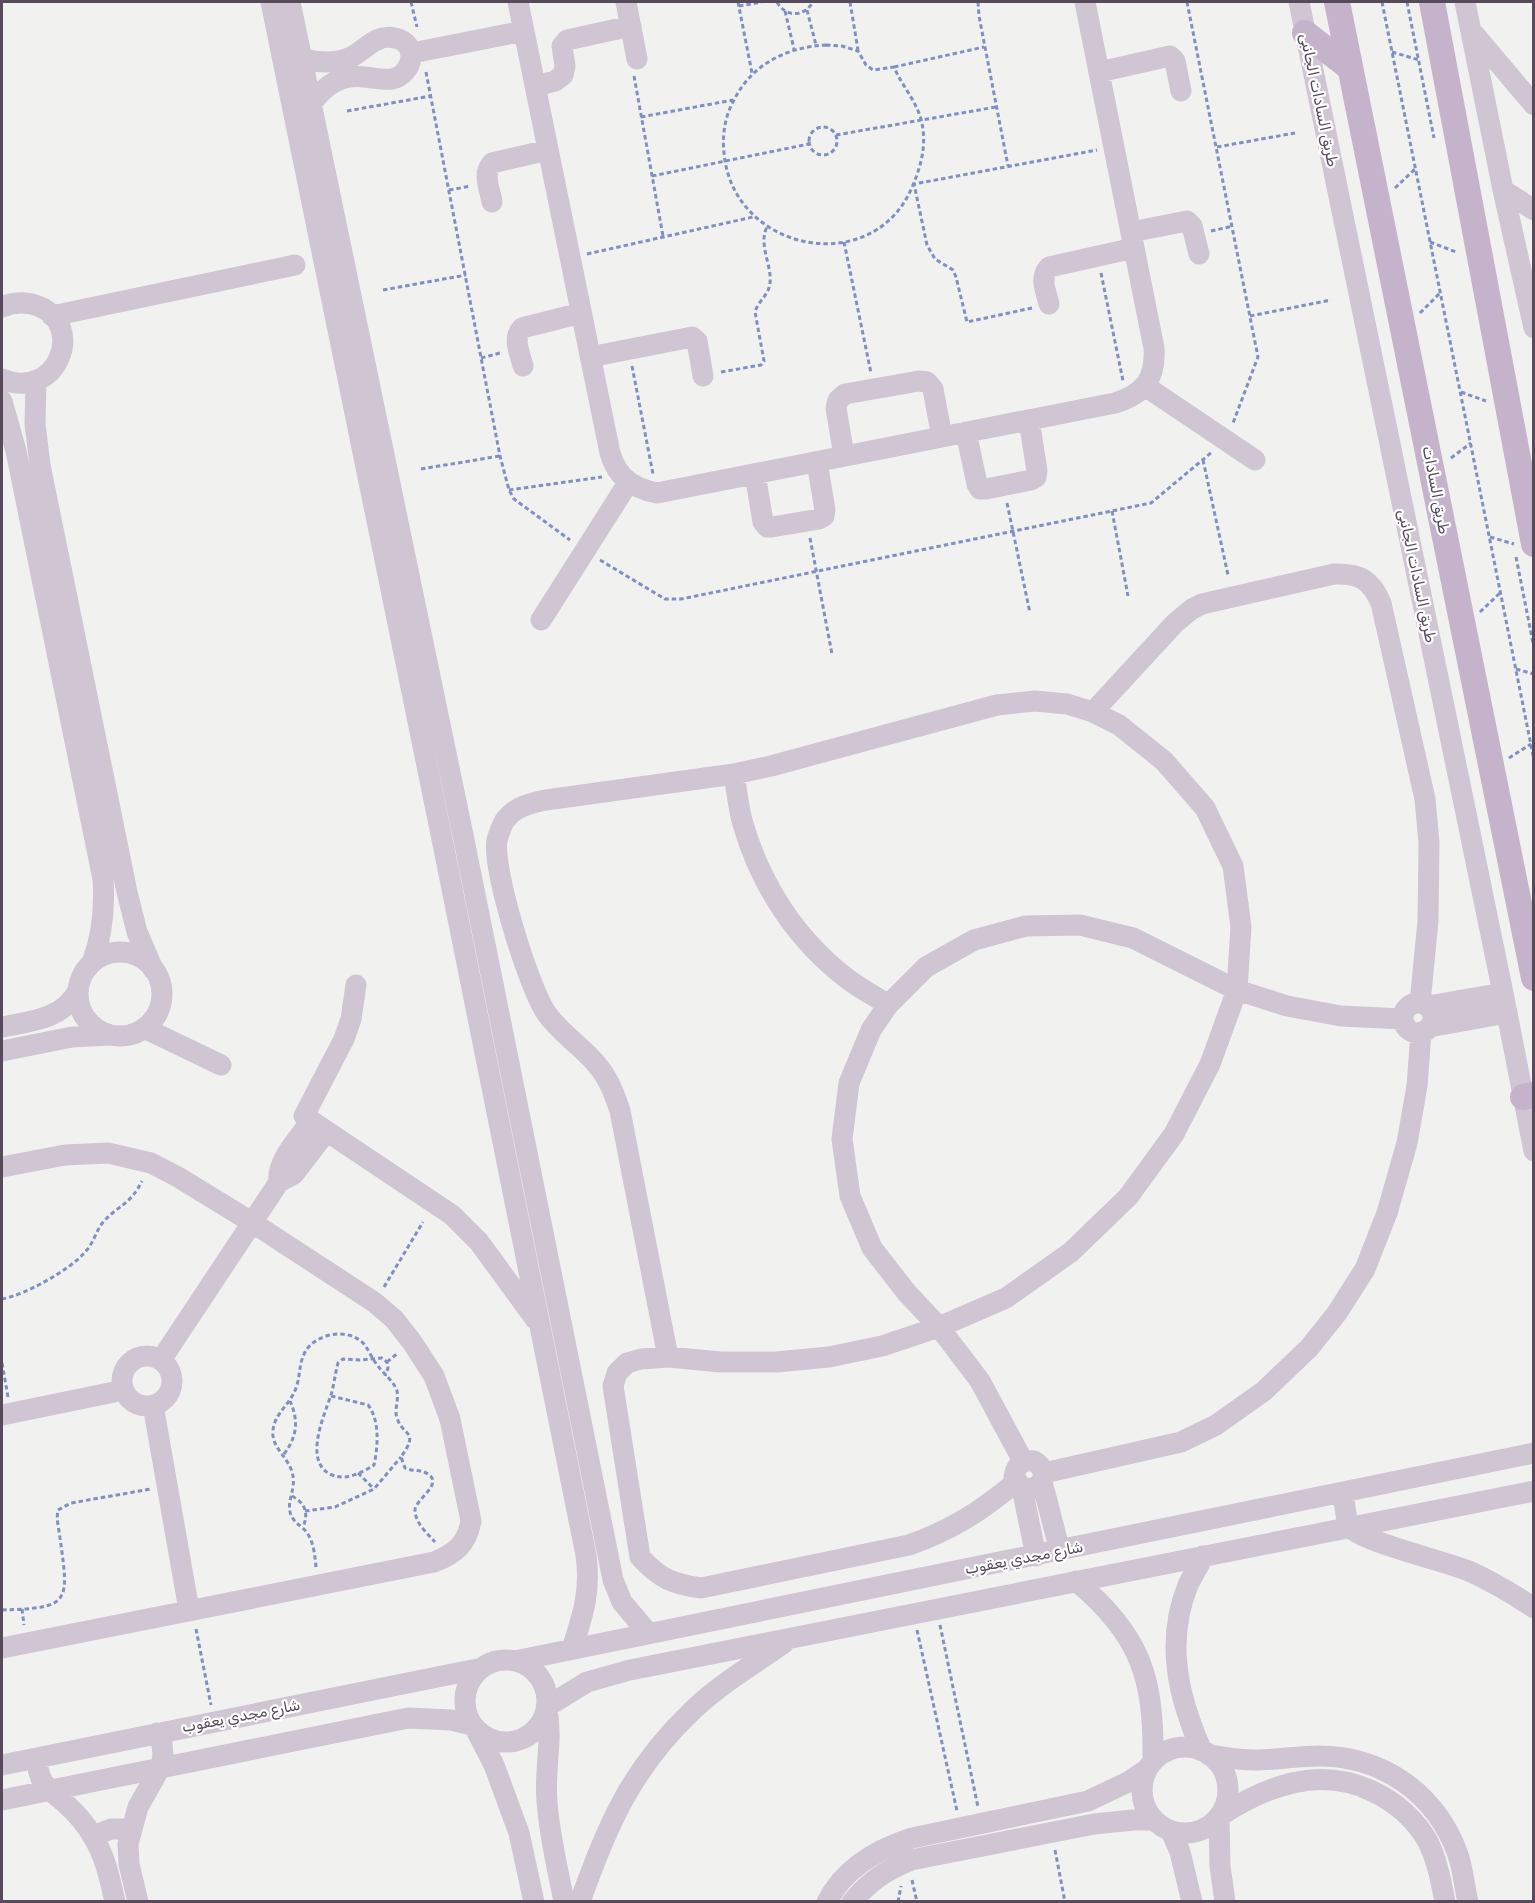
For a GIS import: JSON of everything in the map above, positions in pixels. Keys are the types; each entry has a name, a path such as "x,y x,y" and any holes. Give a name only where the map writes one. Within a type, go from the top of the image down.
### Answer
{"main road":[{"name":"طريق السادات","path":"1337,2 1533,978"},
{"path":"1432,2 1524,544"},
{"path":"1305,33 1350,68"}],"street":[{"path":"271,2 586,1555 588,1592 586,1606 572,1649"},
{"path":"290,2 464,840 613,1580 622,1602 648,1633"},
{"path":"518,2 613,464 624,478 637,488 657,494 1127,399 1145,386 1152,375 1155,362 1154,348 1085,2"},
{"path":"626,2 637,59"},
{"name":"طريق السادات الجانبى","path":"1299,2 1505,1003 1528,1096 1533,1151"},
{"path":"1465,2 1533,328"},
{"path":"535,86 555,81 563,75 565,66 562,45 567,40 631,26"},
{"path":"302,58 353,66 378,80 398,78 406,71 417,52 524,31"},
{"path":"1471,31 1533,105"},
{"path":"311,104 329,84 341,78 353,66 369,43 388,37 398,39 417,52"},
{"path":"1099,72 1170,56 1175,61 1181,91"},
{"path":"492,202 487,171 492,163 548,150"},
{"path":"1503,190 1533,210"},
{"path":"1049,304 1043,280 1049,267 1097,256 1133,240 1187,221 1192,226 1198,254"},
{"path":"52,316 295,265"},
{"path":"2,307 16,302 30,303 42,308 52,316 63,340 56,366 47,375 36,382 24,384 12,384 2,379"},
{"path":"523,366 517,341 522,328 581,313"},
{"path":"591,357 692,337 697,341 703,376"},
{"path":"844,456 836,404 845,394 919,381 927,382 933,389 942,437"},
{"path":"36,382 35,424 40,465 103,879 103,922 92,963"},
{"path":"1145,386 1255,460"},
{"path":"2,401 131,912 144,951 158,979 161,1001 158,1011 144,1028 123,1036 72,1037 2,1051"},
{"path":"966,432 978,487 983,489 1004,486 1031,480 1037,474 1029,420"},
{"path":"755,474 765,525 770,528 819,519 825,513 817,462"},
{"path":"540,620 584,551 624,478"},
{"path":"668,1357 620,1111 612,1087 599,1066 562,1033 534,992 525,968 498,862 497,840 506,819 524,805 546,800 734,774 997,705 1035,701 1067,704 1093,712 1119,725 1164,761 1205,808 1233,866 1241,927 1237,990 1210,1064 1174,1134 1128,1197 1071,1252 1006,1298 939,1327 882,1346 818,1358 776,1362 721,1362 668,1357 641,1359 627,1363 617,1373 613,1386 640,1557 655,1573 676,1584 701,1588 909,1545 939,1535 1019,1485 1033,1489 1043,1477 1181,1442 1216,1425 1264,1391 1309,1348 1337,1313 1365,1269 1386,1214 1407,1143 1417,1086 1424,1017 1430,882 1425,800 1381,603 1375,590 1364,579 1350,574 1334,574 1202,604 1175,623 1093,712"},
{"path":"734,774 745,831 758,868 782,910 820,954 849,980 888,1005"},
{"path":"443,844 464,840"},
{"path":"1023,1461 980,1381 939,1327 907,1293 872,1248 850,1196 842,1139 849,1083 871,1030 888,1005 926,967 974,940 1026,926 1080,925 1133,938 1237,990 1287,1006 1341,1016 1403,1019 1407,1007 1424,1017 1505,1003"},
{"path":"2,1028 48,1018 68,1004 78,991 85,971 102,957 113,953 124,953 145,961 153,969"},
{"path":"161,1360 279,1182 294,1174 351,1019 356,985"},
{"path":"78,991 81,1011 87,1020 94,1027 112,1035"},
{"path":"144,1028 221,1065"},
{"path":"313,1123 439,1205 459,1221 479,1242 540,1326"},
{"path":"2,1167 65,1155 108,1153 151,1163 253,1223 374,1302 394,1319 434,1376 450,1419 471,1521 464,1543 449,1556 434,1562 2,1648"},
{"path":"146,1356 161,1360 171,1373 171,1390 167,1397 153,1405 146,1406 132,1401 124,1390 123,1374 131,1361 146,1356"},
{"path":"6,1414 124,1390"},
{"path":"153,1405 191,1610"},
{"name":"شارع مجدي يعقوب","path":"515,1661 1533,1453"},
{"path":"1036,1556 1019,1485 1014,1477 1015,1470 1023,1461 1034,1461 1042,1468 1060,1551"},
{"path":"1343,1492 1350,1527 1371,1540 1437,1559 1469,1572 1500,1587 1533,1608"},
{"path":"2,1800 408,1718 440,1719 474,1728 494,1741 514,1742 532,1734 539,1727 547,1708 587,1682 608,1675 1350,1527 1530,1494"},
{"path":"586,1555 608,1551"},
{"path":"1203,1556 1188,1585 1179,1618 1176,1652 1179,1686 1188,1719 1205,1753 1219,1764 1227,1783 1226,1804 1219,1817 1220,1866 1225,1902"},
{"path":"1076,1581 1102,1603 1124,1629 1140,1659 1150,1691 1154,1725 1150,1765 1141,1791 1147,1812 1162,1826 1180,1852 1192,1902"},
{"path":"580,1902 607,1830 619,1805 667,1736 722,1686 793,1637"},
{"path":"534,1902 519,1833 494,1765 465,1707 466,1688 472,1677 482,1668 497,1661 515,1661 526,1665 536,1672 547,1694 550,1740 546,1800 564,1902"},
{"name":"شارع مجدي يعقوب","path":"2,1765 482,1668"},
{"path":"138,1902 129,1864 128,1844 138,1807 160,1768 163,1756 162,1744 157,1733"},
{"path":"826,1902 845,1877 865,1860 887,1846 912,1838 1088,1801 1102,1795 1150,1765 1164,1753 1176,1748 1189,1747 1233,1759 1319,1756 1349,1758 1379,1767 1405,1781 1428,1801 1446,1826 1458,1854 1468,1902"},
{"path":"37,1758 37,1769 41,1781 48,1790 66,1803 93,1836 103,1856 115,1902"},
{"path":"1277,1758 1282,1785"},
{"path":"852,1902 868,1884 888,1869 911,1860 1109,1822 1162,1826 1183,1833 1197,1832 1260,1793 1306,1779 1332,1779 1361,1785 1387,1798 1409,1817 1426,1840 1438,1867 1445,1902"},
{"path":"1102,1795 1109,1822"},
{"path":"93,1836 111,1829 131,1829"}],"path":[{"path":"753,74 738,4 762,2"},
{"path":"777,2 785,11 794,49"},
{"path":"785,11 800,13 807,10 813,2"},
{"path":"850,2 858,51 866,65 873,70 984,47"},
{"path":"978,2 984,47 1008,166"},
{"path":"417,52 430,96 500,456 509,490 514,499 584,551 665,599 681,599 1150,503 1226,441 1258,357 1187,2"},
{"path":"1382,2 1533,760"},
{"path":"807,10 816,45"},
{"path":"858,51 842,46 816,45 794,49 765,63 753,74 734,100 724,129 725,161 735,191 754,217 781,235 812,244 844,242 874,231 888,221 909,197 921,167 924,152 921,120 915,104 894,67"},
{"path":"1392,52 1419,60"},
{"path":"637,59 634,82 663,236"},
{"path":"347,111 430,96"},
{"path":"641,117 734,100"},
{"path":"837,135 996,107"},
{"path":"820,126 833,129 837,135 836,147 826,155 814,152 809,144 810,134 820,126"},
{"path":"1217,147 1295,133"},
{"path":"652,176 809,144"},
{"path":"914,184 1114,147"},
{"path":"1392,191 1416,168"},
{"path":"914,184 927,245 935,259 953,270 967,322 1049,304"},
{"path":"570,257 754,217"},
{"path":"703,376 761,365 764,361 754,312 770,287 771,280 764,241 767,227"},
{"path":"844,242 874,389"},
{"path":"1430,242 1456,252"},
{"path":"1097,256 1127,399"},
{"path":"383,290 466,275"},
{"path":"1417,316 1441,292"},
{"path":"1250,316 1331,300"},
{"path":"629,349 657,494"},
{"path":"1461,392 1486,401"},
{"path":"1446,462 1471,443"},
{"path":"421,469 500,456"},
{"path":"1203,460 1228,575"},
{"path":"509,490 624,478"},
{"path":"1004,486 1030,613"},
{"path":"1113,511 1128,596"},
{"path":"807,521 832,654"},
{"path":"1490,537 1524,544"},
{"path":"1478,614 1501,592"},
{"path":"1516,669 1533,674"},
{"path":"1508,758 1531,744"},
{"path":"2,1299 33,1289 80,1258 90,1246 103,1222 133,1197 151,1163"},
{"path":"374,1302 423,1222"},
{"path":"305,1510 335,1507 374,1489 401,1457 409,1443 409,1437 396,1417 397,1391 372,1359 365,1345 358,1339 346,1335 334,1334 313,1342 302,1357 297,1387 290,1401 278,1415 273,1427 275,1442 287,1461 294,1479 290,1514 310,1536 320,1584"},
{"path":"331,1396 364,1403 373,1413 377,1427 375,1460 372,1466 348,1477 329,1474 319,1460 317,1443 340,1360 382,1358 387,1362 386,1376"},
{"path":"2,1364 6,1414"},
{"path":"283,1455 291,1445 296,1429 296,1419 290,1401"},
{"path":"401,1457 405,1468 424,1472 432,1480 430,1490 416,1506 417,1520 449,1556"},
{"path":"358,1473 374,1489"},
{"path":"2,1610 44,1607 59,1600 64,1593 66,1578 57,1516 58,1510 63,1506 168,1486"},
{"path":"292,1497 299,1500 305,1510 306,1519 303,1527"},
{"path":"936,1609 971,1825"},
{"path":"191,1610 211,1707"},
{"path":"913,1614 971,1825"},
{"path":"1052,1832 1065,1902"}]}
